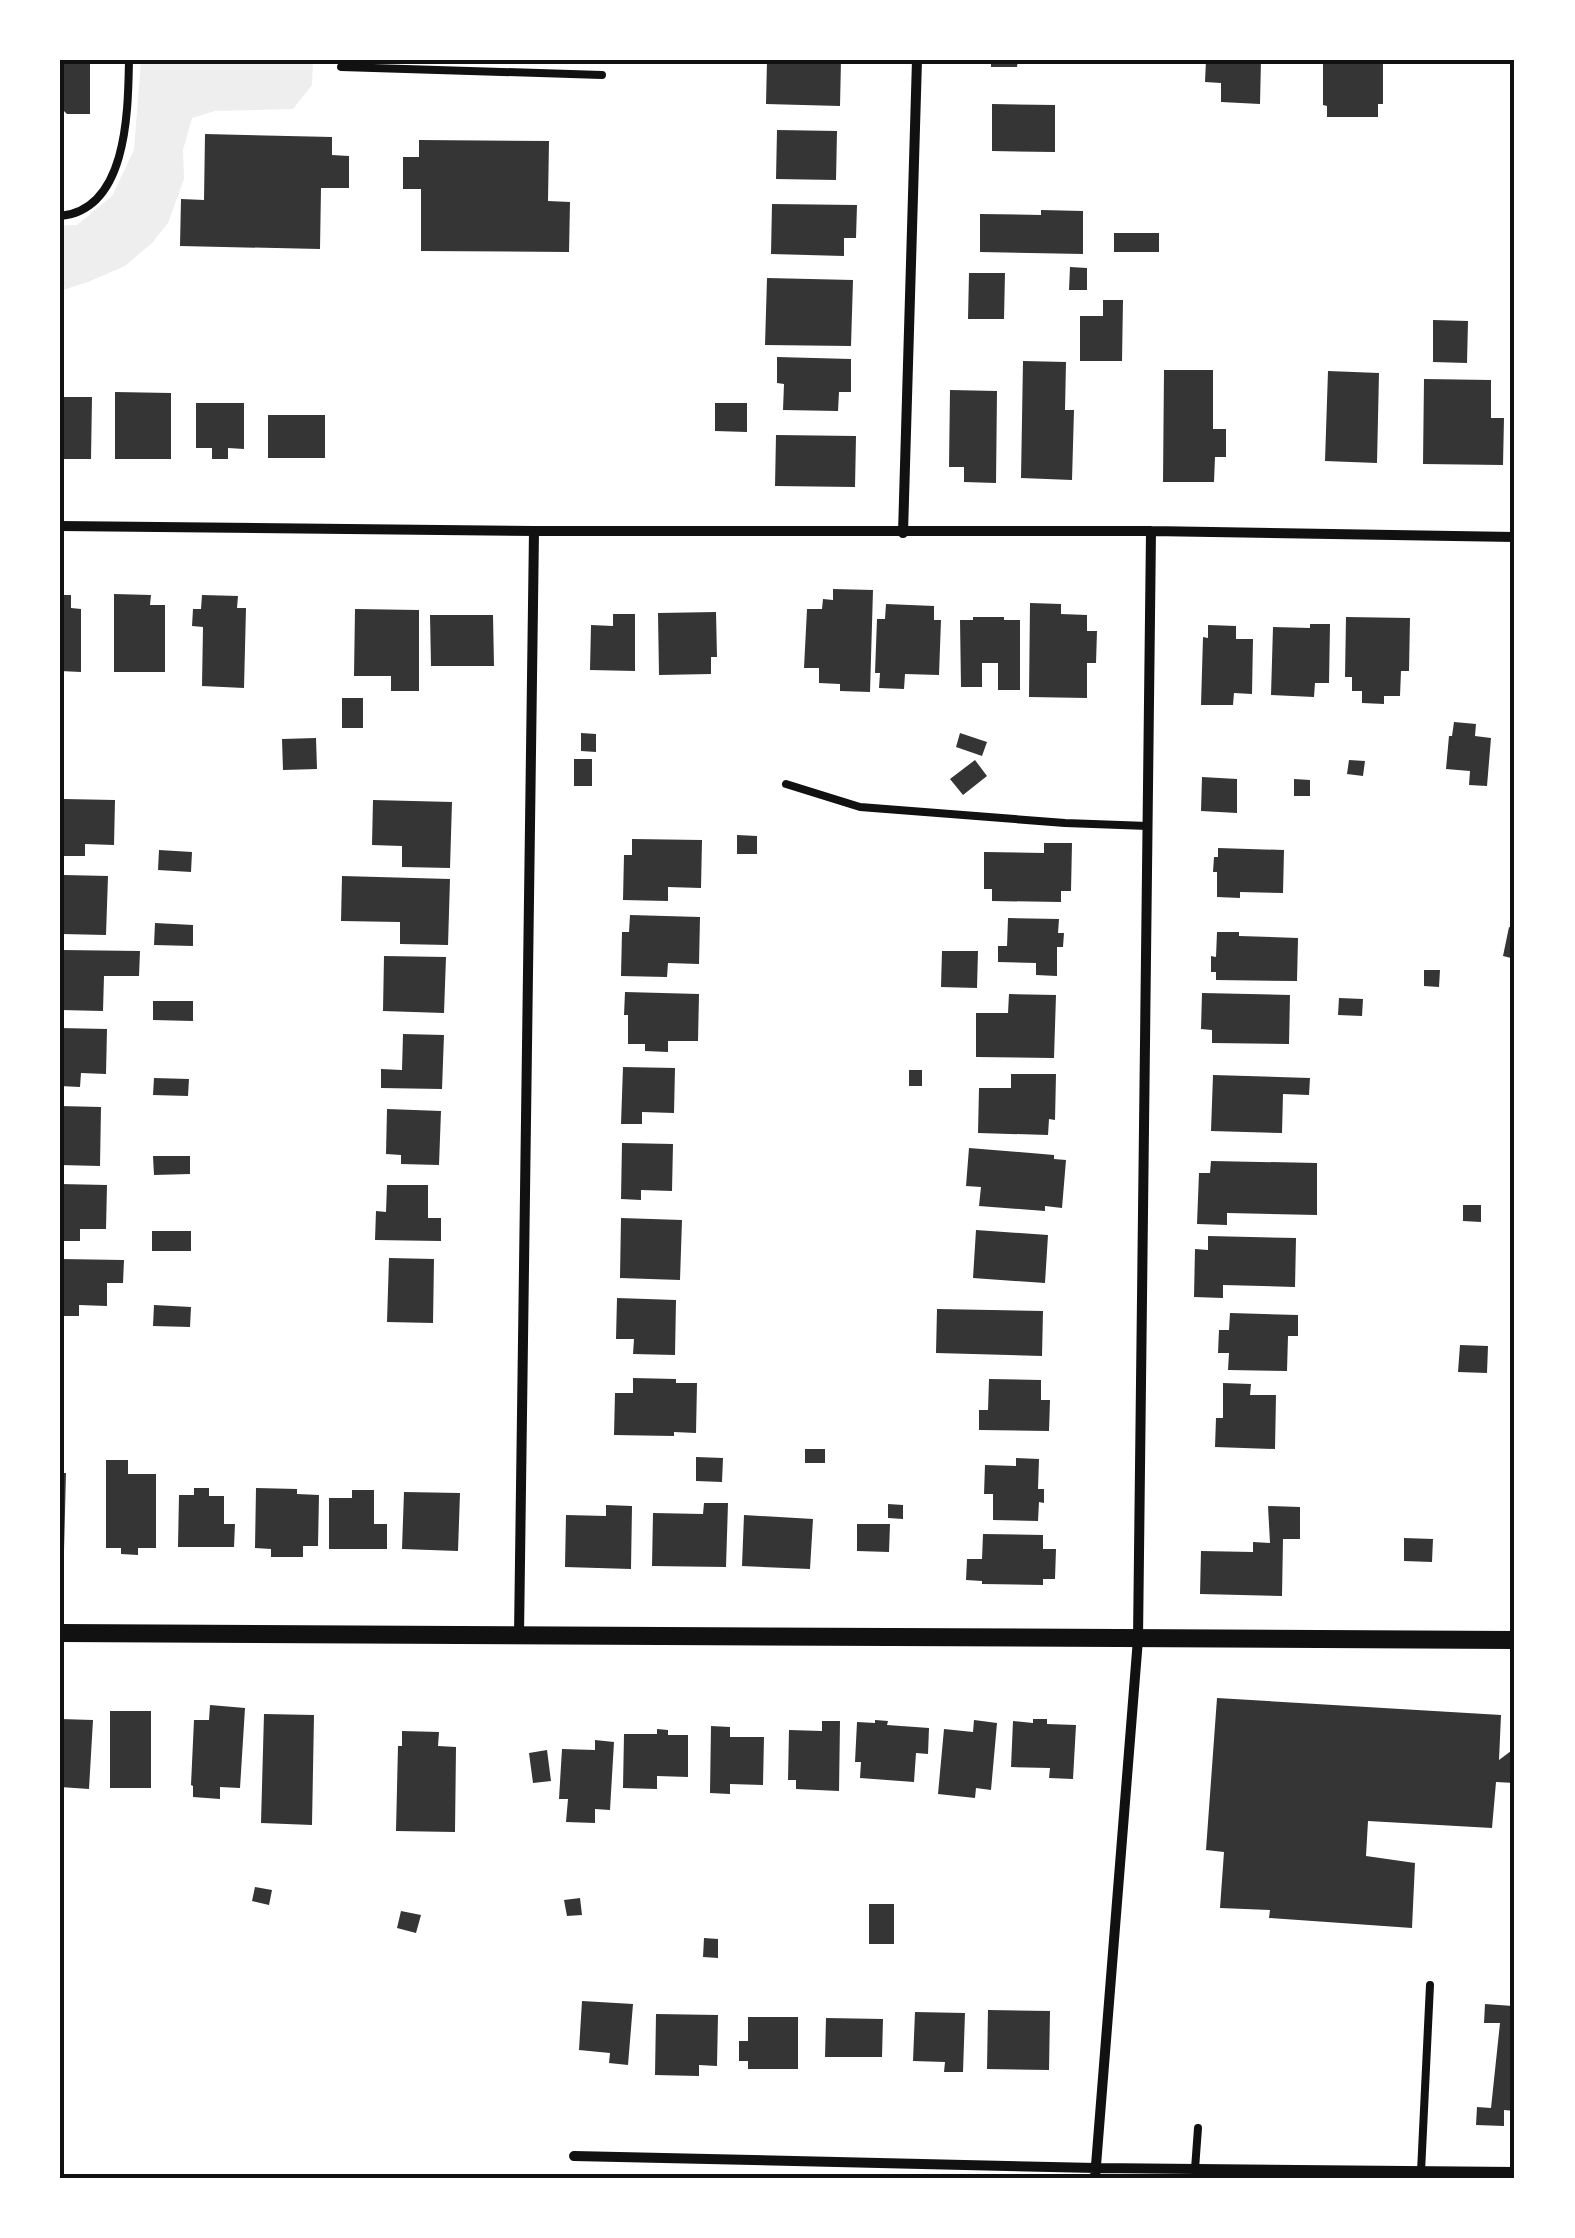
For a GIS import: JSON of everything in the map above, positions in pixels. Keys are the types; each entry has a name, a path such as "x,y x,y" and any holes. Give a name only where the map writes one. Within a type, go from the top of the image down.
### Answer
{"street":[{"path":"904,533 917,60"},
{"path":"60,526 1515,536"},
{"path":"519,1635 534,531"},
{"path":"1095,2173 1138,1638 1151,531"},
{"path":"60,1633 1515,1640"},
{"path":"574,2156 1095,2173 1195,2169 1515,2172"}],"lane":[{"path":"60,216 88,206 108,184 122,154 129,60"},
{"path":"485,60 485,71"},
{"path":"342,67 602,74"},
{"path":"786,784 860,807 1148,826"},
{"path":"1421,2172 1430,1985"},
{"path":"1195,2169 1198,2128"}],"shaded area":[{"path":"141,60 313,60 312,85 293,109 215,111 192,118 183,150 184,179 168,223 125,266 60,291 60,225 77,225 112,196 134,150"}],"building":[{"path":"60,60 90,60 90,114 67,114 60,107"},
{"path":"767,60 841,60 840,106 766,104"},
{"path":"991,60 1018,60 1017,67 991,67"},
{"path":"1206,60 1261,60 1260,104 1221,102 1221,83 1205,82"},
{"path":"1323,60 1383,60 1383,104 1378,104 1378,117 1327,117 1327,106 1323,105"},
{"path":"992,104 1055,105 1055,152 992,151"},
{"path":"777,130 837,131 836,180 776,179"},
{"path":"205,134 332,137 332,155 349,156 349,188 321,188 320,249 180,246 181,199 204,200"},
{"path":"419,140 549,141 548,201 570,202 569,252 421,251 421,189 403,189 403,157 419,157"},
{"path":"772,204 857,205 856,238 844,238 844,256 771,254"},
{"path":"1041,210 1083,211 1083,254 980,252 980,214 1041,215"},
{"path":"1114,233 1159,233 1159,252 1114,252"},
{"path":"1070,267 1087,268 1087,290 1069,290"},
{"path":"969,273 1005,273 1004,319 968,319"},
{"path":"767,278 853,280 851,346 765,345"},
{"path":"1103,300 1123,300 1122,361 1080,361 1080,316 1103,316"},
{"path":"1433,320 1468,321 1467,363 1433,362"},
{"path":"777,357 851,359 851,392 839,392 838,411 783,410 784,384 777,383"},
{"path":"1023,361 1066,362 1065,410 1074,410 1072,480 1021,478"},
{"path":"1164,370 1213,370 1213,429 1226,429 1226,457 1215,457 1214,482 1163,482"},
{"path":"1328,371 1379,373 1377,463 1325,461"},
{"path":"1424,379 1491,380 1491,418 1504,418 1503,465 1423,464"},
{"path":"950,390 997,391 996,483 964,482 964,467 949,467"},
{"path":"115,392 171,393 171,459 115,459"},
{"path":"60,397 92,397 91,459 60,459"},
{"path":"196,403 244,403 244,449 228,448 228,459 212,459 212,448 196,448"},
{"path":"715,403 747,403 747,432 715,431"},
{"path":"268,415 325,415 325,458 268,458"},
{"path":"776,435 856,436 855,487 775,486"},
{"path":"833,589 873,590 870,692 840,691 840,684 819,683 819,668 804,668 807,609 822,609 823,599 833,600"},
{"path":"114,594 151,595 150,605 165,605 165,672 114,672"},
{"path":"60,595 71,595 71,608 81,609 81,672 60,671"},
{"path":"202,595 238,596 237,608 246,608 244,688 202,686 203,627 192,626 193,609 201,609"},
{"path":"1030,603 1061,604 1061,614 1087,615 1087,631 1097,631 1096,663 1087,663 1087,698 1029,697"},
{"path":"886,604 934,606 934,620 941,620 939,675 905,674 904,689 879,688 880,673 875,673 877,619 885,619"},
{"path":"355,609 419,610 419,691 391,691 391,676 354,676"},
{"path":"716,612 717,657 711,657 711,674 659,675 658,613"},
{"path":"613,614 635,614 635,671 590,670 591,625 613,626"},
{"path":"430,615 493,615 494,666 431,666"},
{"path":"1346,617 1410,618 1409,671 1401,671 1400,696 1384,696 1384,704 1362,703 1362,691 1352,691 1352,677 1345,677"},
{"path":"960,620 1020,620 1020,690 998,690 998,663 982,663 982,687 961,687"},
{"path":"1310,624 1330,624 1329,683 1315,683 1314,697 1271,695 1273,627 1310,628"},
{"path":"1208,625 1236,626 1236,639 1253,639 1252,694 1234,693 1233,705 1201,705 1203,637 1208,638"},
{"path":"342,698 363,698 363,728 342,728"},
{"path":"1454,722 1476,724 1475,736 1491,738 1487,786 1469,785 1470,771 1446,769"},
{"path":"581,733 596,734 596,752 581,751"},
{"path":"960,733 987,742 982,756 956,747"},
{"path":"316,738 317,769 283,770 282,739"},
{"path":"574,759 592,759 592,786 574,786"},
{"path":"975,760 987,776 963,795 950,779"},
{"path":"1349,760 1365,761 1363,776 1347,774"},
{"path":"1202,777 1237,779 1237,813 1201,811"},
{"path":"1294,779 1310,780 1310,796 1294,796"},
{"path":"64,799 115,800 114,845 85,844 85,856 63,856"},
{"path":"373,800 452,802 450,868 402,867 402,846 372,845"},
{"path":"737,835 757,836 757,854 737,854"},
{"path":"632,839 702,840 701,888 668,887 668,901 623,900 624,855 632,855"},
{"path":"1044,843 1072,843 1071,891 1061,891 1061,902 992,901 992,889 984,889 984,852 1044,853"},
{"path":"1218,848 1284,850 1283,893 1240,892 1240,898 1217,897 1217,872 1213,872"},
{"path":"159,850 192,852 191,872 158,870"},
{"path":"64,875 108,876 106,935 62,934"},
{"path":"342,876 450,879 448,945 400,944 400,922 341,921"},
{"path":"630,915 700,917 699,964 668,963 667,977 621,976 622,932 629,932"},
{"path":"1008,918 1059,919 1058,933 1064,933 1063,947 1057,947 1057,976 1036,975 1036,963 998,962 998,946 1007,946"},
{"path":"155,923 193,925 193,946 154,945"},
{"path":"1509,927 1515,929 1515,959 1503,956"},
{"path":"1217,932 1298,938 1297,981 1216,980 1216,972 1211,972 1211,956 1216,957"},
{"path":"62,950 140,951 139,976 104,976 103,1011 60,1010"},
{"path":"942,951 978,951 977,988 941,987"},
{"path":"384,956 446,957 444,1013 383,1011"},
{"path":"1424,970 1440,970 1439,987 1424,986"},
{"path":"625,992 699,994 698,1041 668,1041 668,1052 645,1051 645,1044 628,1044"},
{"path":"1202,993 1290,995 1289,1044 1212,1043 1212,1030 1201,1029"},
{"path":"1009,994 1056,995 1054,1058 976,1057 976,1013 1008,1013"},
{"path":"1339,998 1363,999 1362,1016 1338,1015"},
{"path":"153,1001 193,1001 193,1021 153,1020"},
{"path":"60,1028 107,1029 106,1074 81,1073 80,1087 60,1086"},
{"path":"403,1034 444,1035 442,1089 381,1088 381,1069 402,1070"},
{"path":"623,1067 675,1068 674,1113 642,1112 642,1124 621,1124"},
{"path":"909,1070 922,1070 922,1086 909,1086"},
{"path":"1011,1074 1056,1074 1055,1120 1049,1119 1048,1135 978,1133 979,1088 1011,1088"},
{"path":"1213,1075 1310,1078 1309,1095 1283,1094 1282,1133 1211,1131"},
{"path":"154,1078 189,1079 188,1096 153,1095"},
{"path":"60,1106 101,1107 100,1166 60,1165"},
{"path":"387,1109 441,1111 439,1165 401,1164 401,1155 386,1154"},
{"path":"622,1143 673,1144 672,1191 641,1190 641,1200 621,1199"},
{"path":"969,1148 1054,1155 1054,1159 1066,1160 1062,1208 1045,1206 1045,1211 979,1206 981,1187 966,1186"},
{"path":"153,1156 190,1156 190,1174 154,1175"},
{"path":"1211,1161 1317,1163 1317,1215 1227,1213 1227,1225 1197,1224 1199,1173 1210,1173"},
{"path":"60,1184 107,1185 106,1229 80,1229 80,1241 60,1241"},
{"path":"387,1185 428,1185 428,1218 441,1218 441,1241 375,1240 376,1211 386,1212"},
{"path":"1463,1205 1481,1205 1481,1222 1463,1221"},
{"path":"621,1218 682,1220 680,1280 620,1278"},
{"path":"976,1230 1048,1235 1045,1283 973,1278"},
{"path":"152,1231 191,1231 191,1251 152,1251"},
{"path":"1208,1236 1296,1238 1295,1287 1223,1285 1223,1298 1194,1297 1195,1249 1208,1250"},
{"path":"389,1258 434,1259 433,1323 387,1322"},
{"path":"60,1259 124,1260 123,1283 107,1283 107,1306 79,1305 79,1316 60,1316"},
{"path":"617,1298 676,1300 675,1355 633,1354 634,1339 616,1339"},
{"path":"154,1305 191,1307 190,1327 153,1326"},
{"path":"937,1309 1043,1311 1042,1356 936,1353"},
{"path":"1230,1313 1298,1315 1298,1336 1288,1336 1287,1371 1228,1370 1229,1353 1218,1353 1219,1330 1229,1330"},
{"path":"1460,1345 1488,1346 1487,1373 1458,1372"},
{"path":"633,1378 697,1383 696,1433 614,1435 615,1393 633,1393"},
{"path":"989,1379 1041,1380 1041,1400 1050,1400 1049,1431 979,1430 979,1410 988,1410"},
{"path":"1223,1383 1251,1384 1250,1395 1276,1395 1275,1449 1215,1447 1216,1418 1223,1418"},
{"path":"805,1449 825,1449 825,1463 805,1463"},
{"path":"696,1457 723,1458 722,1482 696,1481"},
{"path":"1016,1458 1039,1459 1038,1489 1044,1489 1044,1503 1039,1502 1038,1521 993,1520 993,1494 984,1494 985,1465 1016,1466"},
{"path":"106,1460 128,1460 128,1474 156,1474 156,1548 138,1548 138,1555 121,1554 121,1548 106,1548"},
{"path":"60,1473 66,1473 64,1551 60,1550"},
{"path":"194,1488 209,1488 209,1496 224,1496 224,1524 235,1524 234,1547 178,1547 179,1495 194,1495"},
{"path":"256,1488 297,1489 297,1494 319,1495 318,1546 303,1546 303,1557 271,1557 271,1549 255,1548"},
{"path":"352,1490 374,1490 374,1524 387,1524 387,1549 329,1549 329,1498 352,1498"},
{"path":"404,1492 460,1493 458,1551 402,1549"},
{"path":"704,1503 728,1503 726,1567 652,1566 653,1513 703,1514"},
{"path":"888,1504 903,1505 903,1519 888,1518"},
{"path":"606,1505 632,1506 631,1569 565,1567 566,1515 606,1516"},
{"path":"1268,1506 1300,1507 1300,1539 1283,1539 1282,1596 1200,1594 1201,1551 1253,1552 1253,1542 1270,1543"},
{"path":"744,1515 813,1519 810,1569 742,1566"},
{"path":"857,1524 890,1524 889,1552 857,1551"},
{"path":"983,1534 1043,1535 1043,1549 1056,1549 1055,1579 1043,1579 1043,1585 966,1580 967,1559 982,1559"},
{"path":"1404,1538 1433,1539 1432,1562 1404,1561"},
{"path":"1217,1698 1501,1715 1499,1760 1515,1748 1515,1783 1496,1782 1492,1828 1368,1821 1366,1856 1415,1863 1412,1928 1269,1918 1270,1910 1220,1908 1224,1852 1206,1850"},
{"path":"210,1705 245,1708 240,1788 220,1787 220,1799 193,1797 191,1785 194,1720 209,1720"},
{"path":"110,1711 151,1711 151,1788 110,1788"},
{"path":"264,1714 314,1715 312,1825 261,1823"},
{"path":"60,1719 93,1720 89,1789 60,1787"},
{"path":"1033,1719 1047,1719 1047,1724 1076,1725 1073,1779 1049,1778 1050,1768 1011,1767 1013,1721 1033,1723"},
{"path":"974,1720 997,1723 991,1790 976,1788 975,1798 938,1794 944,1729 973,1732"},
{"path":"822,1721 840,1721 839,1791 796,1789 796,1780 788,1780 789,1730 822,1731"},
{"path":"888,1721 887,1725 929,1728 928,1754 916,1753 914,1782 860,1778 861,1762 855,1762 857,1722"},
{"path":"711,1726 730,1727 730,1737 764,1737 763,1785 730,1784 730,1794 710,1793"},
{"path":"657,1729 668,1730 668,1735 688,1735 688,1777 657,1776 657,1789 623,1788 624,1734 657,1734"},
{"path":"402,1731 439,1732 438,1746 456,1747 455,1832 396,1831 398,1746 402,1746"},
{"path":"595,1740 614,1742 610,1810 595,1809 595,1823 566,1822 568,1799 559,1799 562,1749 595,1750"},
{"path":"547,1750 551,1781 533,1783 529,1753"},
{"path":"255,1887 272,1890 269,1905 252,1901"},
{"path":"580,1898 582,1915 567,1916 564,1900"},
{"path":"869,1904 894,1904 894,1944 869,1944"},
{"path":"401,1911 421,1915 416,1933 397,1928"},
{"path":"704,1938 718,1939 718,1958 703,1957"},
{"path":"582,2001 633,2004 628,2065 609,2063 610,2053 579,2050"},
{"path":"1485,2004 1513,2006 1515,2111 1504,2110 1504,2126 1476,2125 1477,2107 1491,2108 1500,2023 1484,2023"},
{"path":"988,2010 1050,2011 1049,2070 987,2069"},
{"path":"915,2012 965,2013 963,2072 944,2072 945,2062 913,2061"},
{"path":"656,2014 718,2015 717,2066 699,2065 699,2076 655,2075"},
{"path":"748,2017 798,2017 798,2069 748,2069 748,2061 739,2061 739,2041 748,2041"},
{"path":"826,2018 883,2019 882,2057 825,2057"}]}
